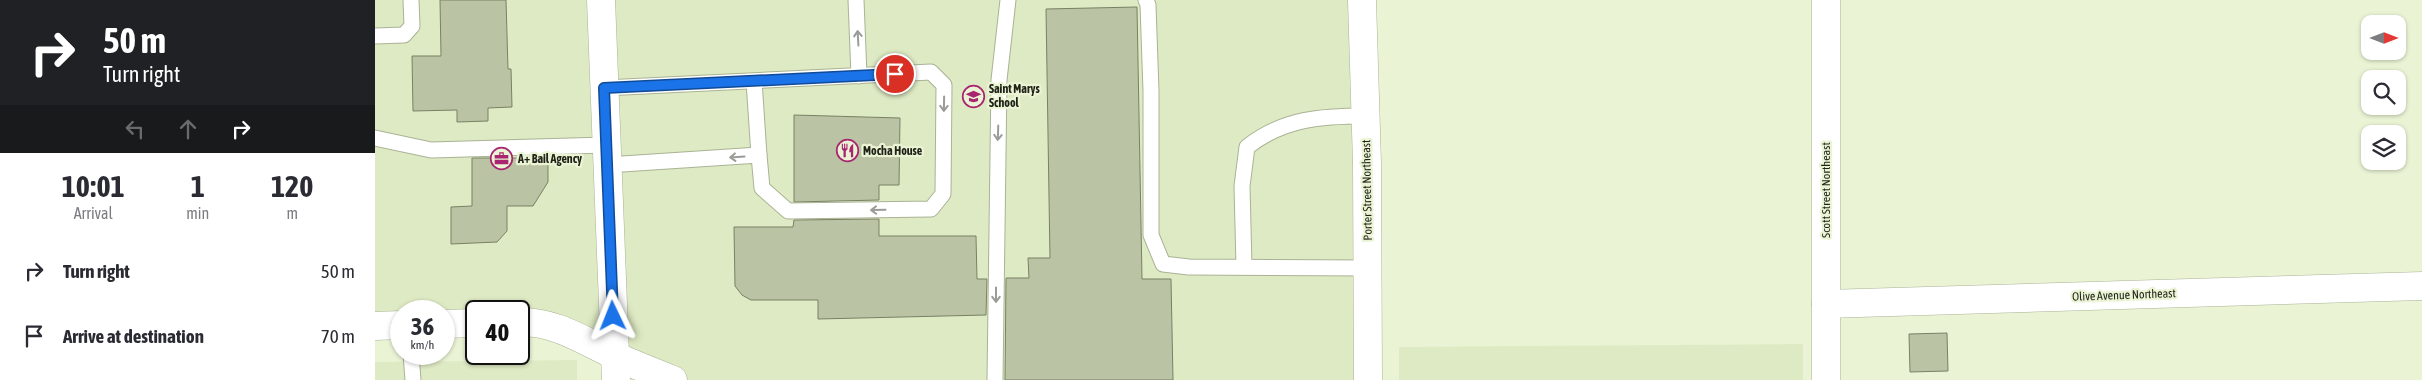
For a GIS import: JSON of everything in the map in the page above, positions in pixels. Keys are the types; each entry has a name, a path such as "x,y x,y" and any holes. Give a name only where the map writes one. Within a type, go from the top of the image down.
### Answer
{"street":[{"path":"601,0 615,368"},
{"name":"Porter Street Northeast","path":"1361,0 1366,116 1368,380"},
{"name":"Scott Street Northeast","path":"1826,0 1826,380"},
{"name":"Olive Avenue Northeast","path":"1826,304 2422,286"},
{"path":"530,322 578,335 615,368 673,380"},
{"path":"375,326 390,325"}],"lane":[{"path":"375,36 404,35 412,26 411,0"},
{"path":"856,0 859,76"},
{"path":"995,380 999,80 1008,0"},
{"path":"1146,0 1148,6 1151,90 1151,235 1163,264 1189,267 1368,268"},
{"path":"604,88 931,72 944,85 943,194 931,209 788,211 761,188 754,81"},
{"path":"1244,267 1242,186 1247,146 1262,135 1290,124 1323,116 1366,116"},
{"path":"375,138 431,150 607,155 759,156"},
{"path":"412,365 413,380"}],"shaded area":[{"path":"375,0 1362,0 1368,380 673,380 530,316 530,300 465,300 465,311 455,311 455,300 390,300 390,325 375,326"},
{"path":"1803,344 1803,380 1399,380 1399,347"},
{"path":"530,360 577,360 577,380 375,380 375,362 390,362 390,365 455,365 455,361 465,361 465,365 530,365"}],"building":[{"path":"440,0 506,0 508,69 511,69 512,107 488,108 488,121 457,122 457,110 413,111 412,56 441,56"},
{"path":"1137,7 1142,279 1171,279 1173,380 1005,380 1006,278 1029,278 1028,258 1050,258 1046,9"},
{"name":"Mocha House","path":"794,115 900,118 899,185 879,185 879,200 794,202"},
{"path":"472,158 548,158 548,182 533,206 507,206 507,231 497,242 451,244 451,207 472,206"},
{"path":"879,219 879,236 976,236 977,279 987,279 986,315 818,319 818,300 751,300 742,295 735,286 734,227 793,227 794,220"},
{"path":"1947,333 1948,371 1910,372 1909,334"}],"place":[{"name":"Saint Marys School","path":"973,96"},
{"name":"Mocha House","path":"847,151"},
{"name":"A+ Bail Agency","path":"502,159"}],"route":[{"path":"613,316 604,88 895,74"}]}
